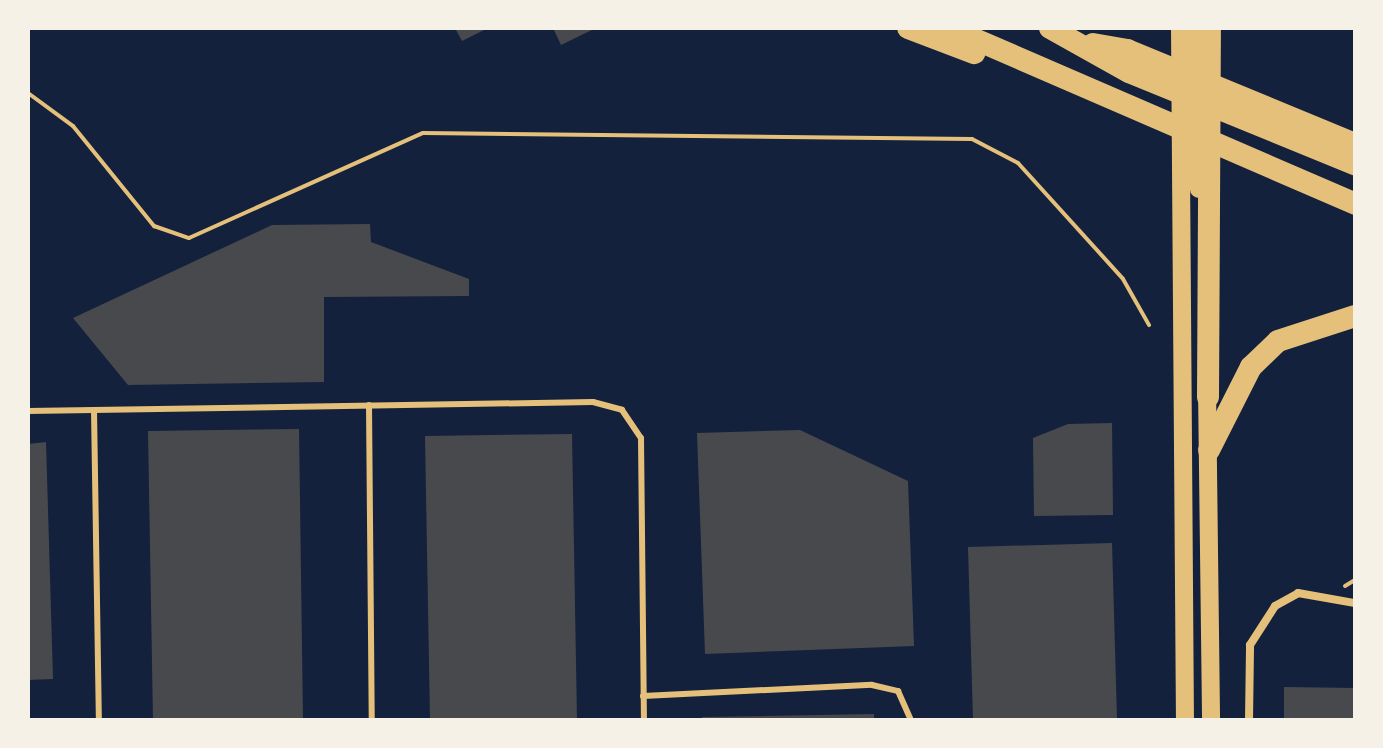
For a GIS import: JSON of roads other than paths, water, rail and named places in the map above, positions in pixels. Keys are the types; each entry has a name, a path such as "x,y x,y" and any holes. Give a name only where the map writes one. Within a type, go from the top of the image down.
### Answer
{"highway":[{"path":"908,28 1052,78"},
{"path":"949,28 1128,111 1268,171 1355,204"},
{"path":"1050,28 1268,121 1355,164"},
{"path":"1208,397 1210,28"},
{"path":"1268,121 1355,144"},
{"path":"1209,450 1251,367 1278,341 1355,316"}],"main road":[{"path":"1180,28 1185,720"},
{"path":"1195,28 1208,397 1211,720"}],"street":[{"path":"1249,720 1250,645 1275,606 1298,593 1355,603"}],"lane":[{"path":"28,411 593,402 622,410 641,438 644,720"},
{"path":"369,405 372,720"},
{"path":"94,410 99,720"},
{"path":"643,696 872,685 898,691 911,720"}]}
